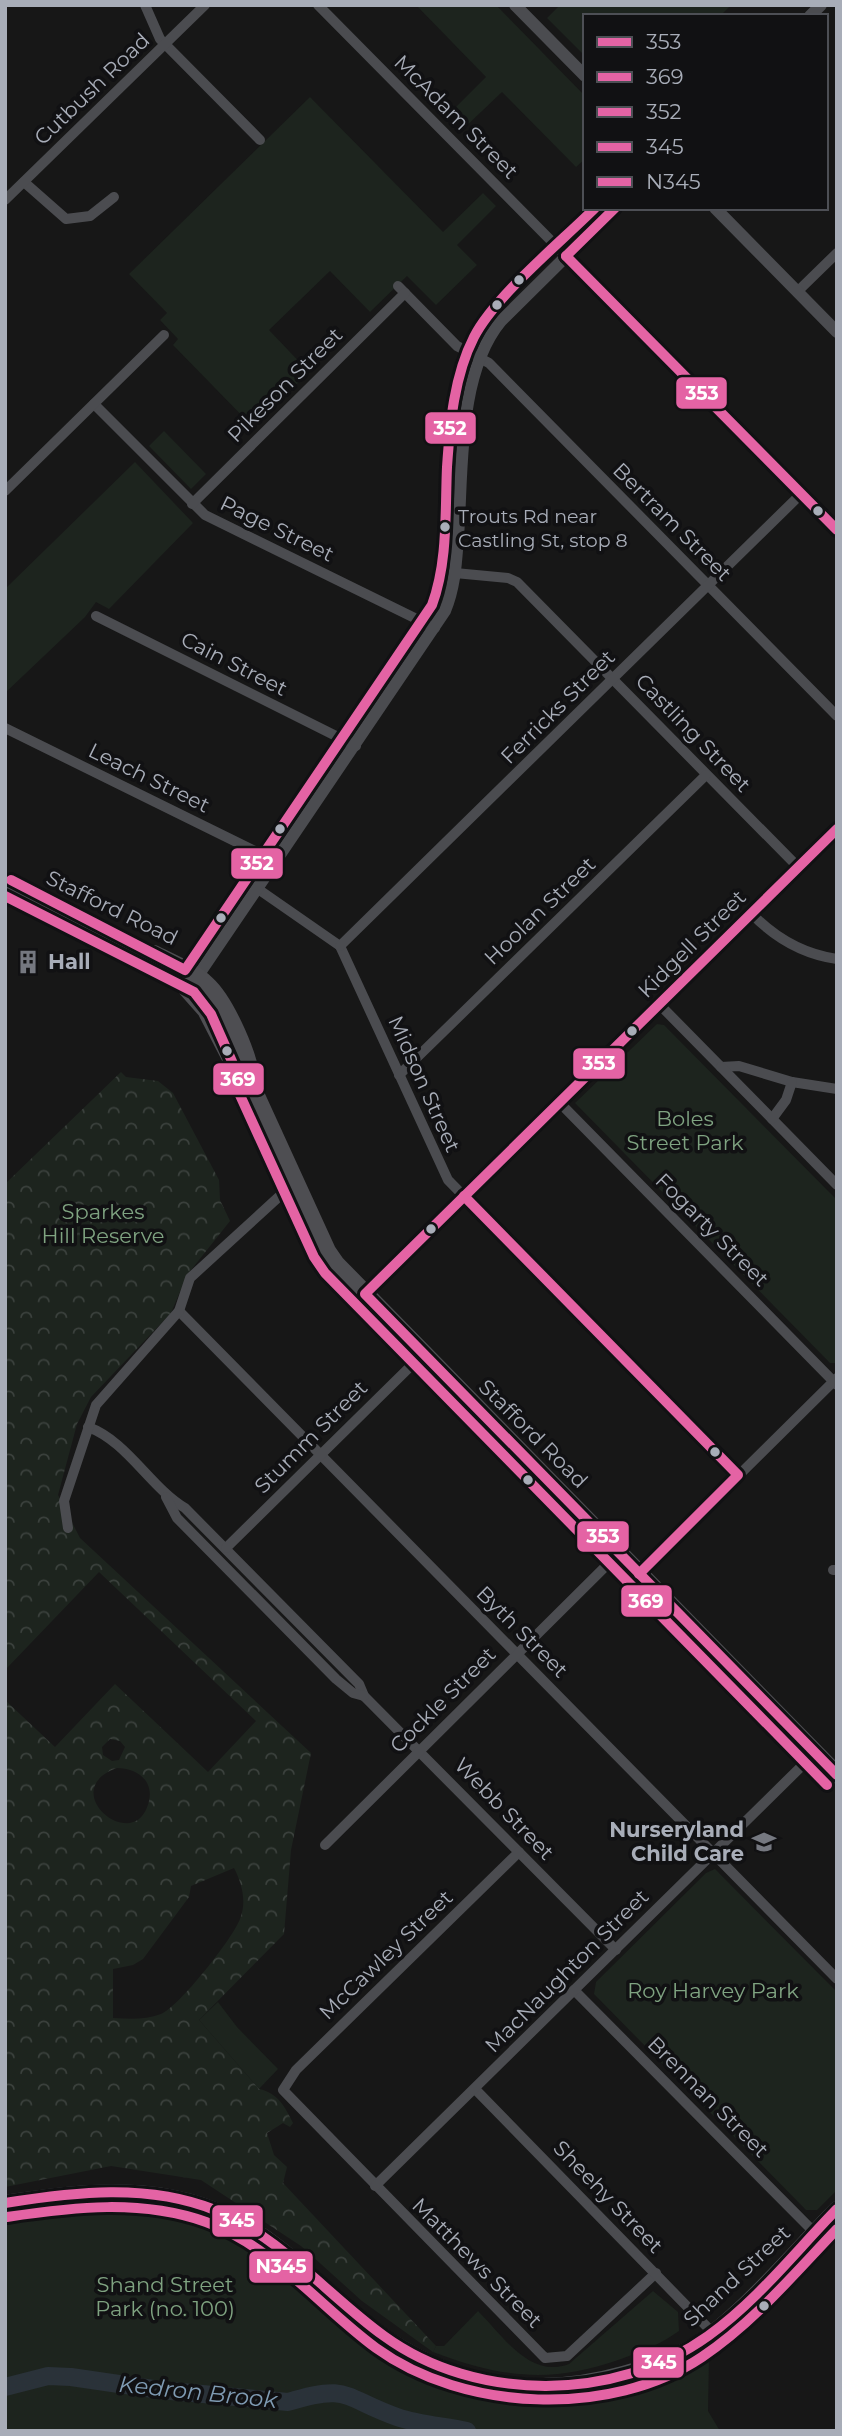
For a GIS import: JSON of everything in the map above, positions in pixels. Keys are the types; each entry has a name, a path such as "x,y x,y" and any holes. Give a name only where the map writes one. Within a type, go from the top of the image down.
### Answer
{"highway":[{"name":"Stafford Road","path":"5,880 193,983"},
{"name":"Stafford Road","path":"5,894 163,972 209,987 223,1007 252,1072 251,1087 327,1251 423,1354 837,1774"}],"main road":[{"name":"Shand Street","path":"5,2203 103,2190 152,2194 195,2204 242,2222 292,2259 357,2317 410,2355 449,2372 493,2384 533,2387 599,2381 656,2365 691,2348 712,2332 837,2209"}],"street":[{"path":"145,5 155,30 165,44 260,140"},
{"name":"Cutbush Road","path":"5,200 205,5"},
{"name":"McAdam Street","path":"318,5 837,530"},
{"path":"515,5 583,74"},
{"path":"23,182 66,219 90,216 114,197"},
{"path":"193,983 356,746 435,628 450,600 455,573 469,387 478,357 501,321 613,210"},
{"path":"717,210 837,332"},
{"path":"797,292 837,253"},
{"name":"Bertram Street","path":"402,290 457,346 489,363 837,716"},
{"name":"Pikeson Street","path":"192,504 402,290"},
{"path":"7,486 164,335"},
{"name":"Page Street","path":"94,404 192,504 211,519 435,628"},
{"name":"Ferricks Street","path":"340,946 801,494"},
{"name":"Castling Street","path":"455,573 514,580 798,867"},
{"name":"Cain Street","path":"96,616 356,746"},
{"name":"Leach Street","path":"5,728 276,862"},
{"name":"Hoolan Street","path":"399,1075 706,775"},
{"name":"Kidgell Street","path":"365,1294 837,829"},
{"path":"258,889 340,946"},
{"path":"751,913 772,933 793,946 837,959"},
{"name":"Midson Street","path":"340,946 441,1170 738,1475"},
{"path":"659,1004 837,1185"},
{"path":"721,1067 745,1067 792,1082 837,1089"},
{"path":"772,1119 786,1100 792,1082"},
{"name":"Fogarty Street","path":"559,1102 836,1382"},
{"path":"68,1528 64,1501 96,1405 180,1311 190,1278 295,1182"},
{"name":"Byth Street","path":"180,1311 837,1979"},
{"name":"Stumm Street","path":"226,1548 423,1354"},
{"path":"639,1574 836,1382"},
{"name":"Webb Street","path":"88,1427 113,1443 165,1496 185,1508 226,1548 359,1684 364,1696 616,1950"},
{"name":"Webb Street","path":"165,1496 177,1518 336,1679 353,1692 364,1696"},
{"name":"Cockle Street","path":"325,1845 619,1553"},
{"name":"MacNaughton Street","path":"375,2186 815,1753"},
{"name":"McCawley Street","path":"283,2090 296,2070 519,1852"},
{"name":"Brennan Street","path":"574,1990 814,2232"},
{"name":"Sheehy Street","path":"475,2089 712,2332"},
{"name":"Matthews Street","path":"283,2090 545,2358 567,2356 656,2273"}],"green space":[{"path":"416,5 496,5 583,94 583,161 576,167 502,92 461,131 447,116 486,77"},
{"path":"560,5 731,5 722,14 583,14 583,54 547,18"},
{"path":"310,97 443,232 483,193 496,206 457,245 477,265 436,305 407,276 370,312 330,271 269,330 309,372 253,427 173,345 178,339 160,320 167,313 129,274"},
{"path":"164,431 206,474 191,489 149,446"},
{"path":"135,462 193,523 109,609 96,602 85,617 5,693 5,589"},
{"name":"Boles Street Park","path":"657,1024 664,1025 837,1200 836,1363 830,1363 575,1103"},
{"name":"Sparkes Hill Reserve","path":"121,1072 126,1077 158,1081 173,1093 219,1180 220,1200 230,1221 187,1275 171,1313 91,1397 77,1424 58,1495 80,1538 311,1753 291,1850 284,1934 199,2020 259,2089 280,2102 290,2117 293,2123 290,2127 283,2123 267,2133 274,2155 287,2167 283,2183 436,2346 433,2352 362,2301 301,2246 201,2180 111,2166 5,2187 5,1700 55,1747 115,1684 208,1772 256,1721 99,1572 5,1670 5,1184","holes":["110,1739 120,1741 125,1747 119,1760 112,1761 103,1755 102,1747","117,1768 131,1770 142,1777 150,1794 141,1817 130,1823 117,1821 104,1814 96,1803 94,1790 100,1778","234,1868 243,1899 242,1913 235,1928 205,1971 169,2009 150,2017 113,2018 113,1969 133,1965 143,1959 189,1897 191,1886"]},
{"name":"Roy Harvey Park","path":"715,1869 837,1992 837,2190 817,2210 806,2210 594,1994 596,1982 706,1873"},
{"path":"218,2002 237,2027 278,2069 259,2089 199,2020"},
{"name":"Shand Street Park (no. 100)","path":"108,2202 196,2210 287,2272 370,2344 409,2371 460,2391 502,2400 530,2401 600,2396 664,2378 709,2357 708,2411 720,2431 5,2431 5,2219"},
{"path":"653,2291 678,2312 679,2331 644,2350 596,2367 549,2375 527,2375 481,2368 433,2352 436,2346 444,2346 478,2311 507,2343 530,2360 542,2366 569,2364"}],"waterway":[{"name":"Kedron Brook","path":"5,2387 48,2376 288,2402 308,2396 335,2393 405,2420 467,2431"}],"transit line":[{"name":"352","path":"11,880 185,970 432,605 443,554 447,467 454,400 467,352 497,304 593,210"},
{"name":"353","path":"566,256 613,210"},
{"name":"353","path":"566,256 837,530"},
{"name":"353","path":"837,829 365,1294 837,1775"},
{"name":"369","path":"5,896 194,992 211,1014 238,1075 239,1093 314,1257 325,1273 827,1785"},
{"name":"353","path":"464,1196 738,1475 639,1574"},
{"name":"345","path":"5,2203 111,2192 190,2201 239,2221 261,2235 363,2320 421,2358 460,2374 503,2383 546,2386 589,2383 632,2373 671,2358 708,2336 759,2292 837,2209"},
{"name":"N345","path":"7,2217 107,2207 157,2210 206,2222 253,2246 355,2332 412,2369 451,2385 494,2395 538,2399 582,2398 625,2390 665,2377 702,2357 756,2313 837,2229"}],"place":[{"name":"Trouts Rd near Castling St, stop 8","path":"445,527"},
{"name":"Hall","path":"28,962"},
{"name":"Nurseryland Child Care","path":"764,1842"}]}
